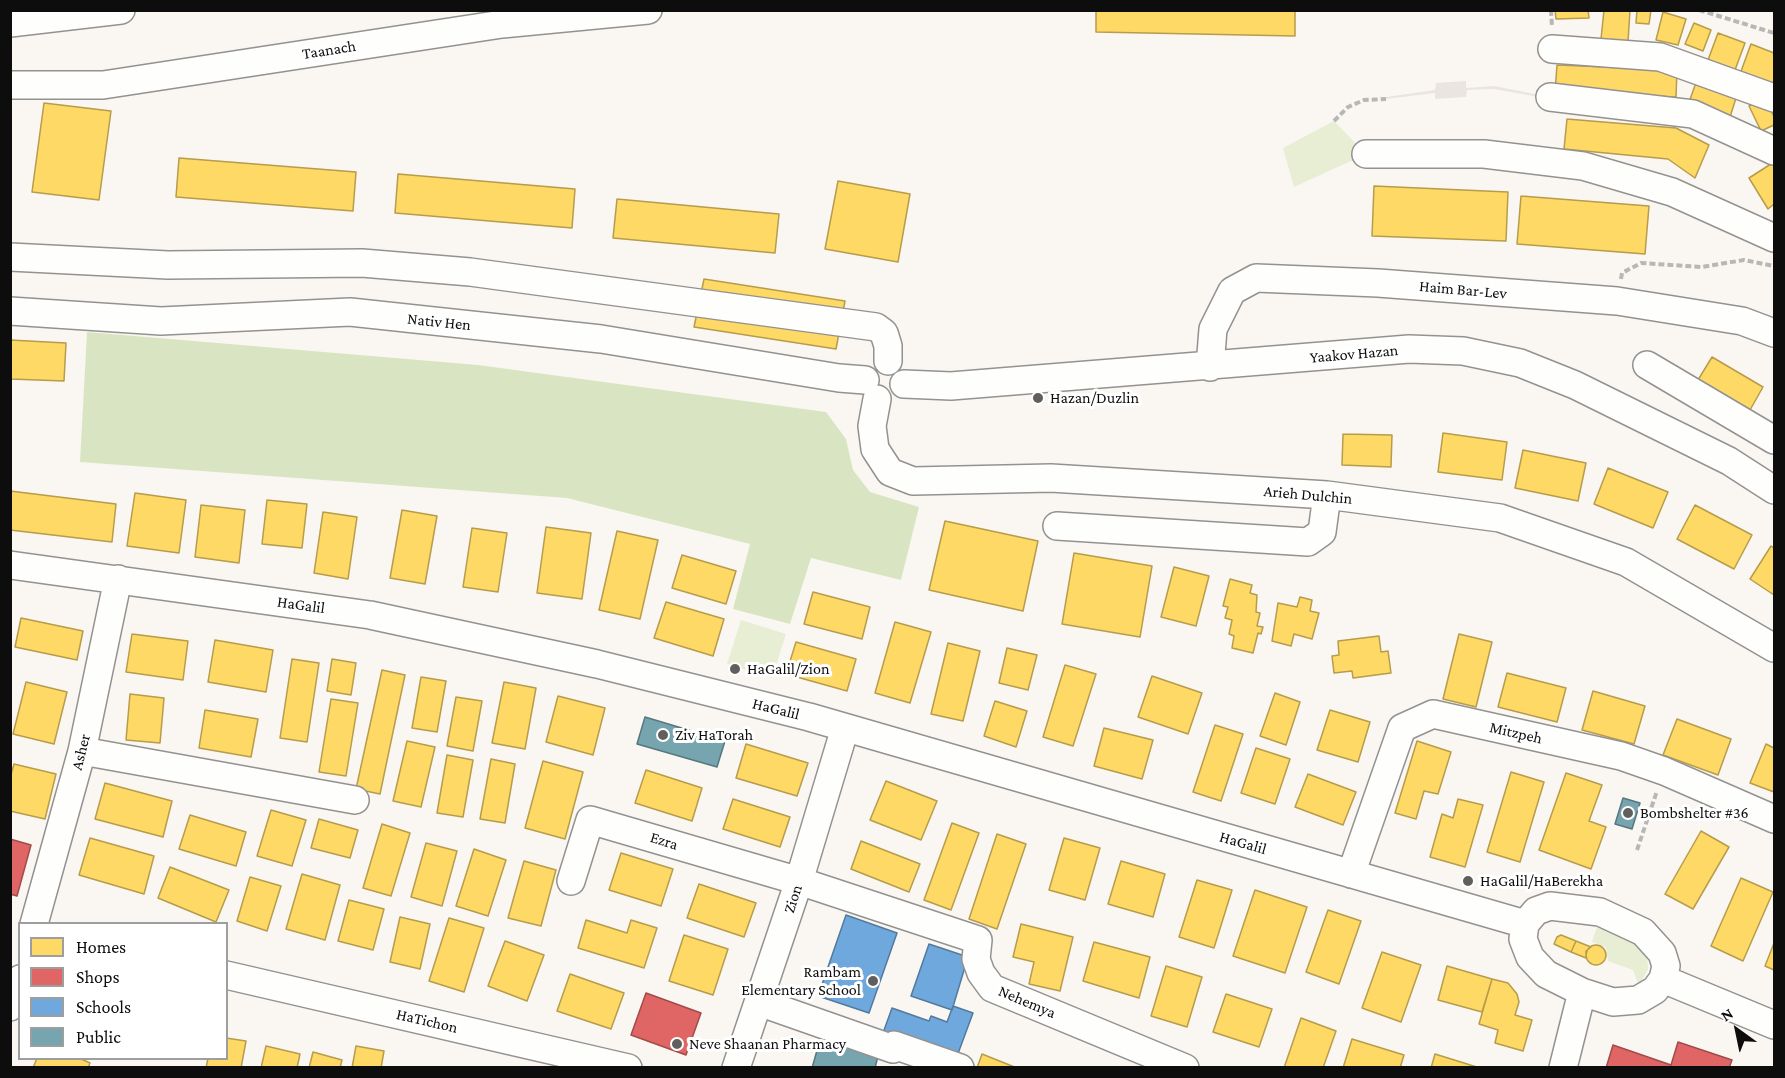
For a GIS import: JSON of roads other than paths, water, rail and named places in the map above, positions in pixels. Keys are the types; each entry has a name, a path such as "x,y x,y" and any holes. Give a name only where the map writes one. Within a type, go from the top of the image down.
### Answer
{"street":[{"path":"10,23 121,10"},
{"name":"Taanach","path":"10,85 103,85 501,17 648,10"},
{"path":"1552,49 1660,57 1774,98"},
{"path":"1550,97 1693,114 1774,151"},
{"path":"1366,154 1484,154 1583,166 1672,192 1774,238"},
{"path":"10,257 168,265 362,263 470,272 876,327 884,333 888,346 888,361"},
{"name":"Haim Bar-Lev","path":"1210,367 1213,328 1232,291 1256,278 1378,283 1617,301 1742,321 1774,333"},
{"name":"Nativ Hen","path":"10,311 161,321 350,312 601,339 839,378 871,389"},
{"name":"Yaakov Hazan","path":"904,384 951,386 1210,367 1409,349 1463,351 1520,363 1575,385 1729,461 1774,490"},
{"path":"882,361 888,361 899,367 904,384 897,396 884,400 871,389 871,367 882,361"},
{"path":"1647,365 1774,440"},
{"name":"Arieh Dulchin","path":"871,389 872,426 876,449 890,472 913,481 1051,478 1327,495 1500,518 1626,562 1774,648"},
{"path":"1057,526 1308,542 1322,532 1327,495"},
{"name":"HaGalil","path":"10,565 370,615 597,664 845,728 1525,924"},
{"name":"Asher","path":"35,922 82,751 118,579"},
{"name":"Mitzpeh","path":"1351,874 1402,728 1433,714 1621,756 1664,771 1774,819"},
{"name":"Zion","path":"736,1068 799,881 845,728"},
{"path":"82,751 355,800"},
{"name":"Ezra","path":"571,881 591,820 799,881"},
{"name":"Nehemya","path":"799,881 978,940 976,959 981,973 992,988 1185,1068"},
{"path":"1608,903 1655,943 1662,953 1666,966 1663,979 1655,990 1638,1000 1613,1002 1582,992 1546,974 1530,957 1523,939 1525,924 1536,911 1550,906 1608,903"},
{"name":"HaTichon","path":"228,975 628,1068"},
{"path":"1663,979 1774,1025"},
{"path":"10,1007 18,985"},
{"path":"1563,1068 1582,992"},
{"path":"759,1002 893,1049 894,1045 960,1068"}],"place":[{"name":"Hazan/Duzlin","path":"1038,398"},
{"name":"HaGalil/Zion","path":"735,669"},
{"name":"Ziv HaTorah","path":"663,735"},
{"name":"Bombshelter #36","path":"1628,813"},
{"name":"HaGalil/HaBerekha","path":"1468,881"},
{"name":"Rambam Elementary School","path":"873,981"},
{"name":"Neve Shaanan Pharmacy","path":"677,1044"}]}
